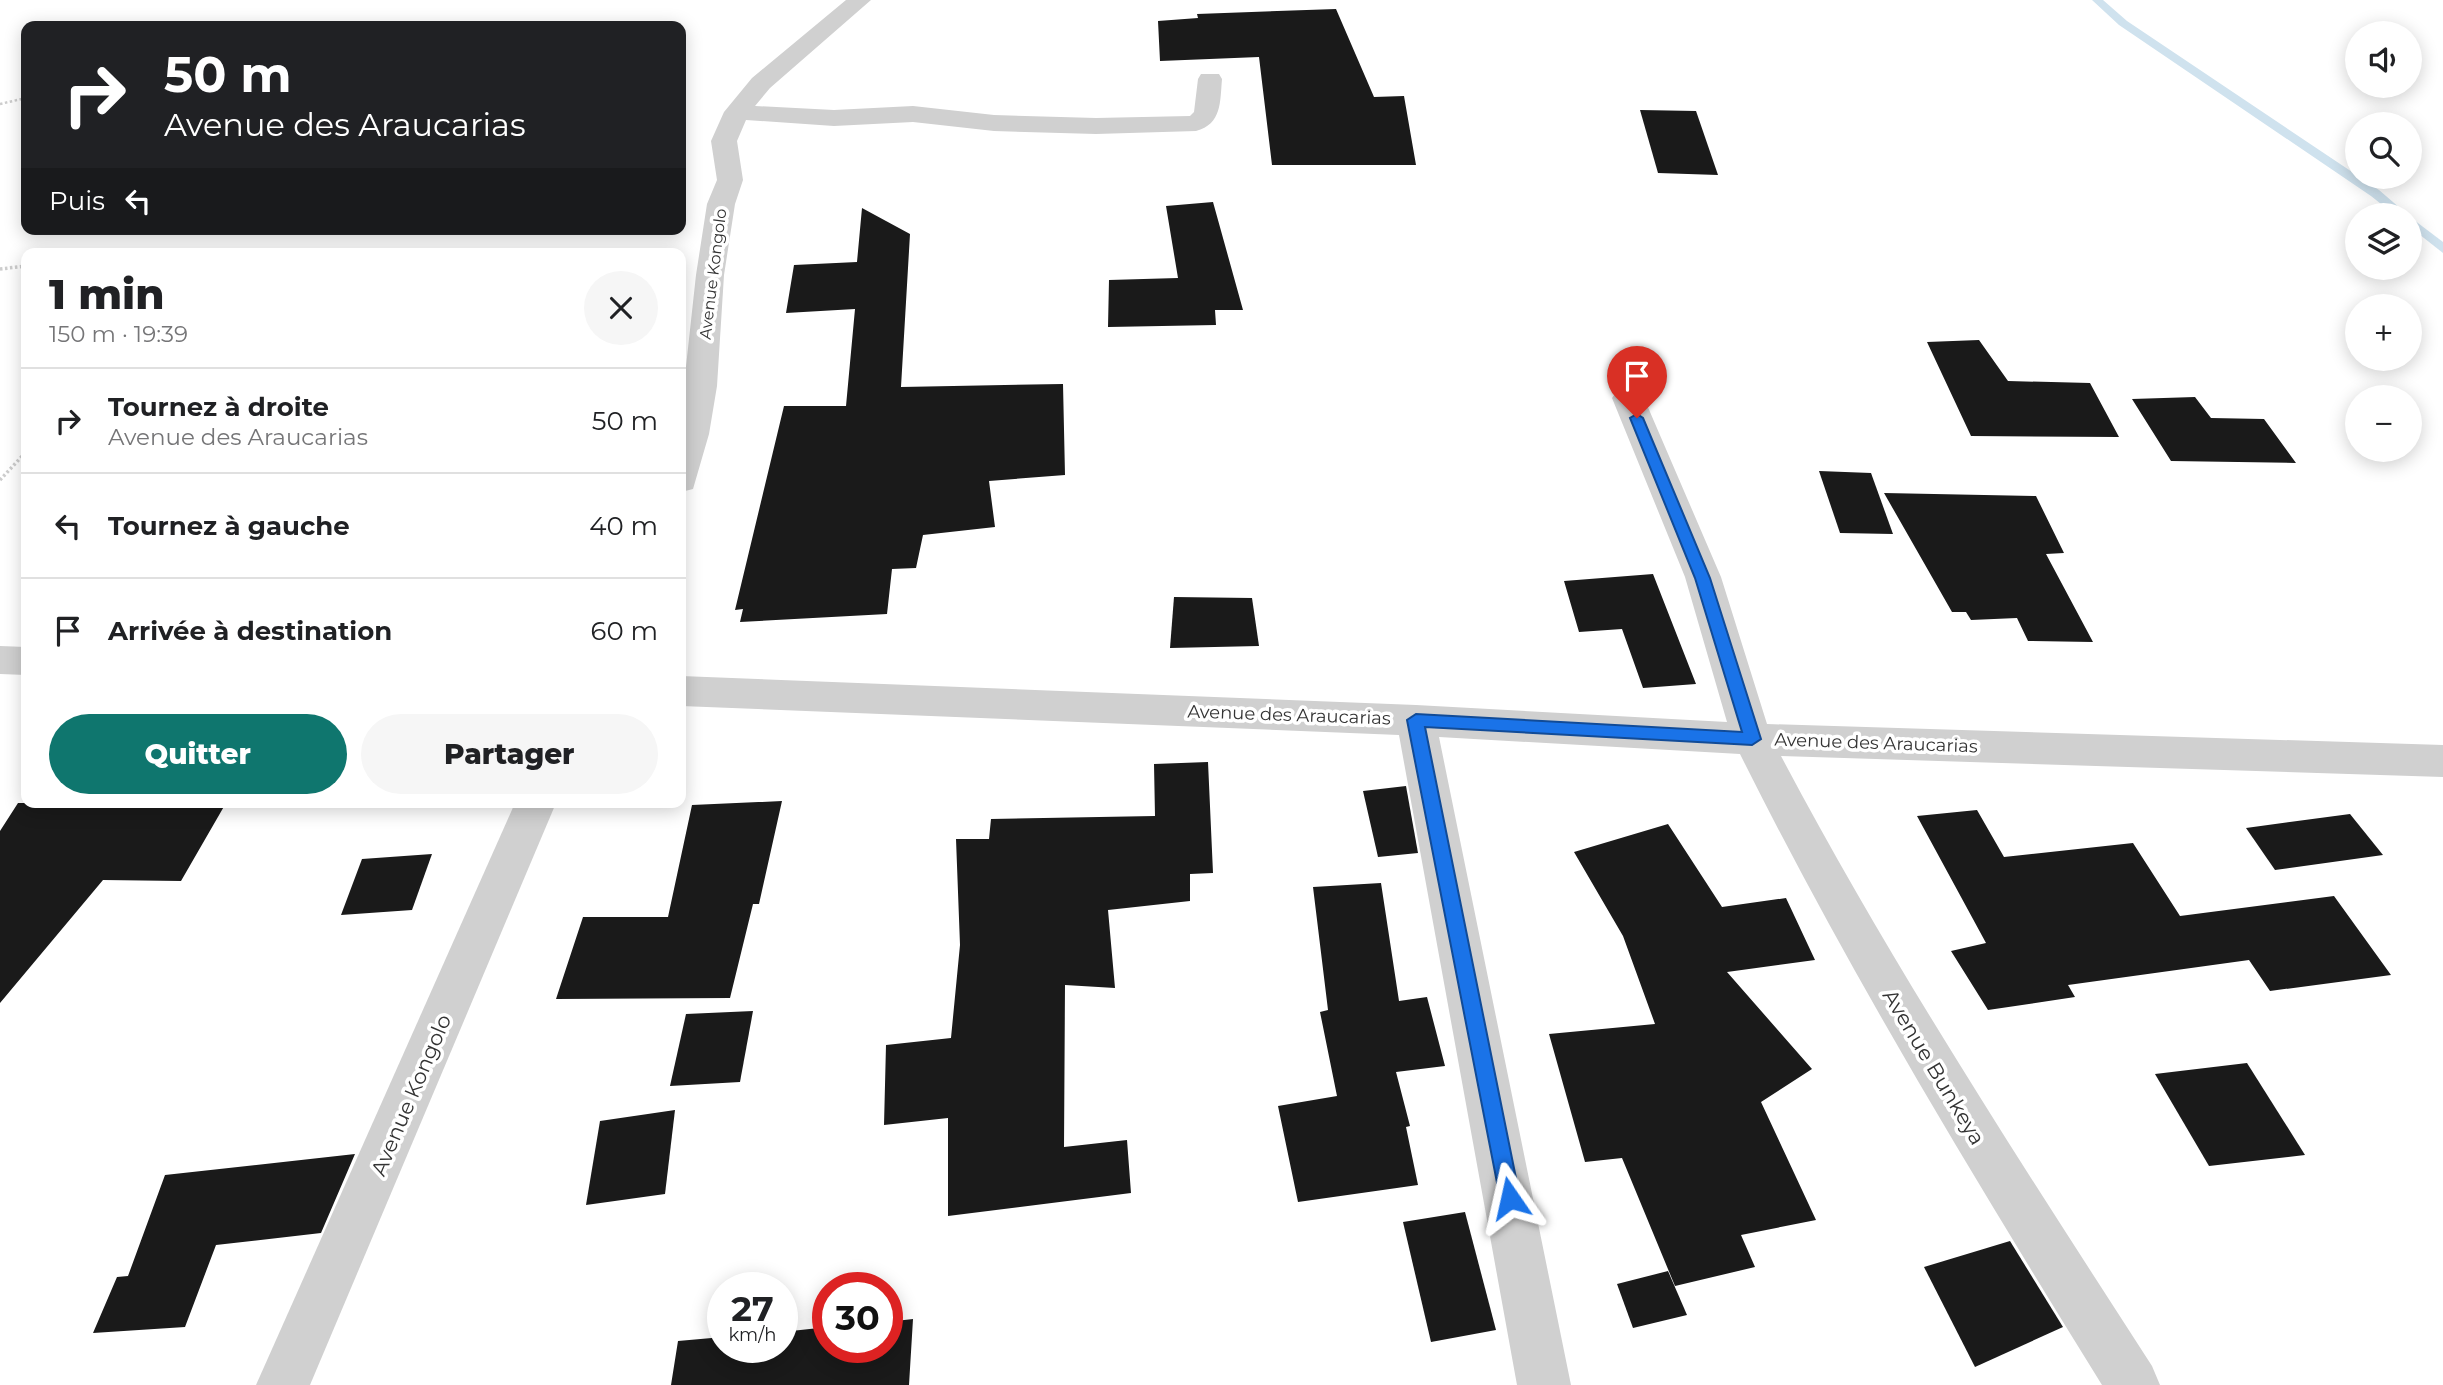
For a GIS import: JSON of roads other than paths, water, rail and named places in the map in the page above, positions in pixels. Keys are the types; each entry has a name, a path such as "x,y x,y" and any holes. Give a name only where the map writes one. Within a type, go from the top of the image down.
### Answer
{"street":[{"name":"Avenue Kongolo","path":"686,461 701,386 719,216 730,180 724,141 737,112 775,69 860,0"},
{"path":"737,112 834,118 913,114 994,124 1096,126 1196,123 1206,116 1210,79"},
{"name":"Avenue Bunkeya","path":"1628,398 1703,578 1752,739 1818,868 1893,999 2133,1385"},
{"path":"0,660 21,662"},
{"name":"Avenue des Araucarias","path":"686,691 1416,720 1752,739 2443,761"},
{"path":"1416,720 1544,1385"},
{"name":"Avenue Kongolo","path":"283,1385 348,1242 534,808"}],"waterway":[{"path":"2097,0 2123,23 2387,203"},
{"path":"2422,231 2443,249"}]}
